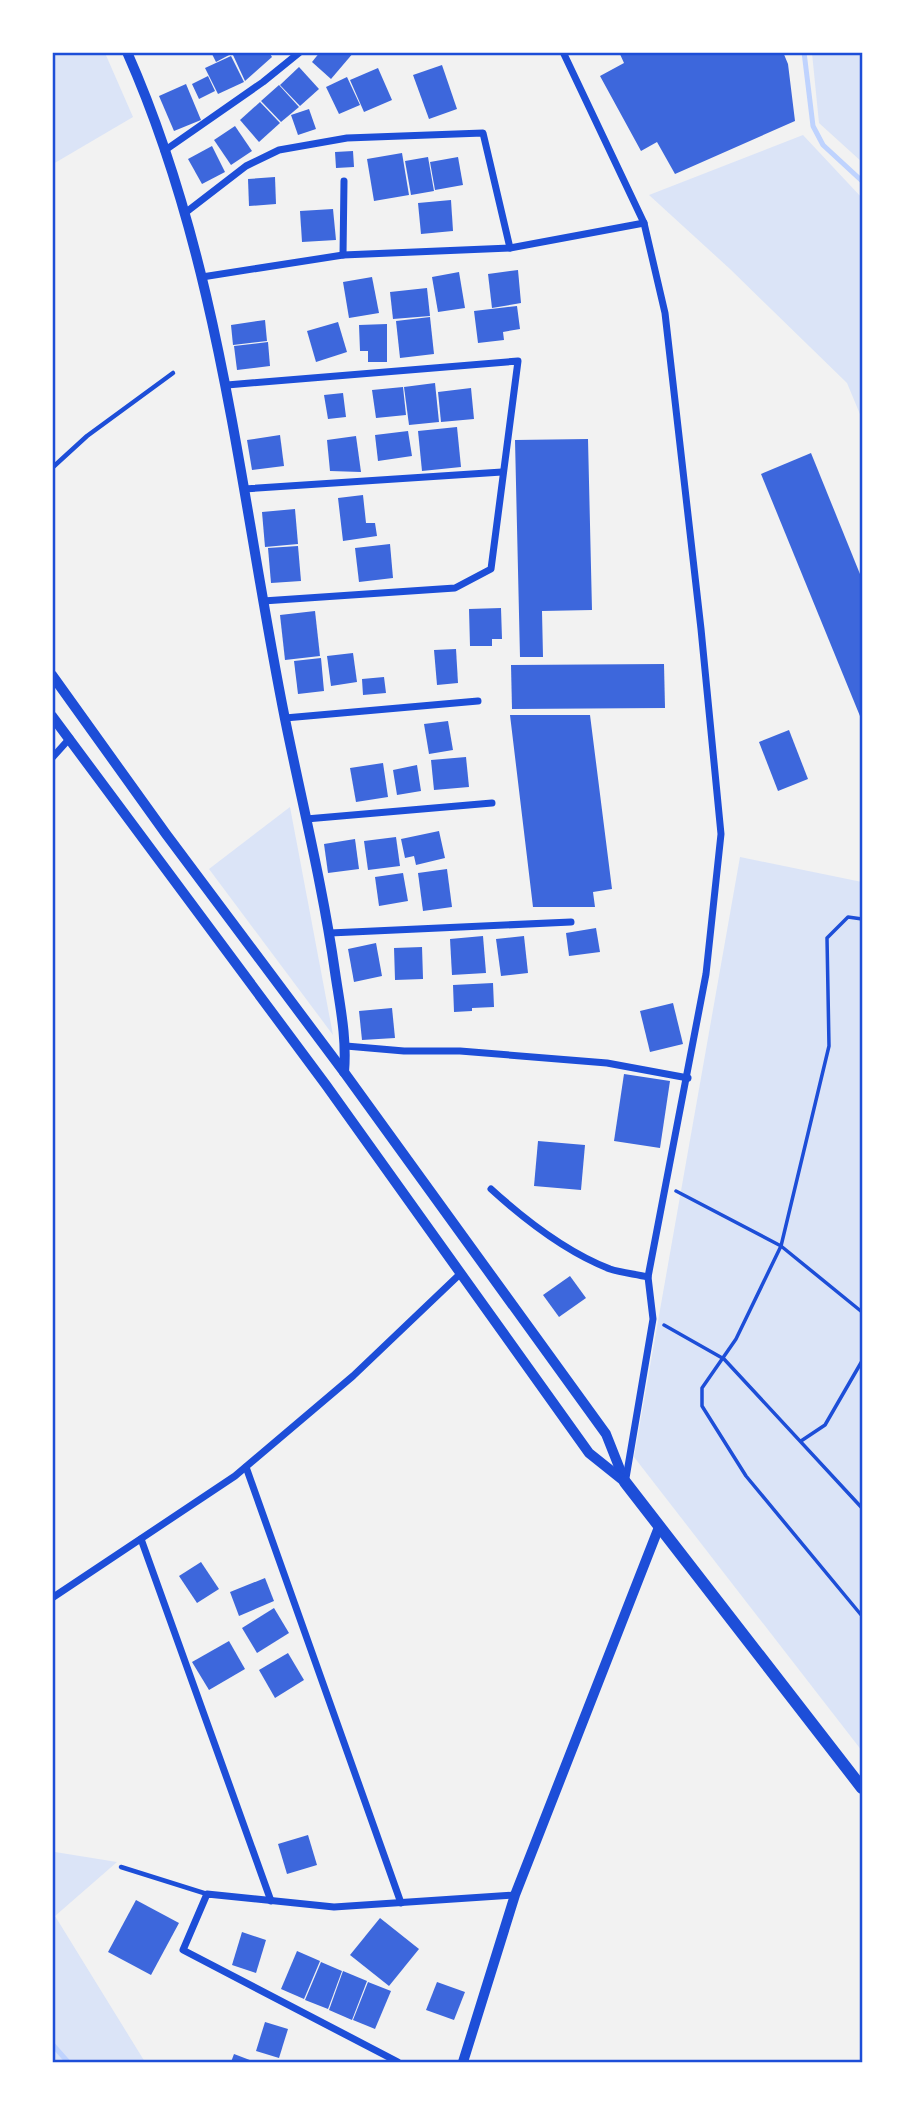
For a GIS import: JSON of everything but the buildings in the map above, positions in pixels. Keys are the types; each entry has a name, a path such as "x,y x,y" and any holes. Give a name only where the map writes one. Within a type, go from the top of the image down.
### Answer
{"main road":[{"path":"127,52 185,213 227,385 263,601 330,933 346,1046 344,1072 326,1085"},
{"path":"52,675 606,1434 625,1482"},
{"path":"52,716 326,1085 589,1454 625,1482 863,1788"},
{"path":"460,1274 482,1264"}],"street":[{"path":"164,150 263,82 300,52"},
{"path":"563,52 643,223 665,313 721,834 706,974 648,1277 653,1318 625,1482"},
{"path":"185,213 246,166 279,150 346,138 483,133 510,248"},
{"path":"343,255 344,181"},
{"path":"202,277 343,255 510,248 643,223"},
{"path":"227,385 518,361 491,569 455,588 263,601"},
{"path":"244,489 502,472"},
{"path":"285,718 478,701"},
{"path":"52,758 70,738"},
{"path":"306,820 492,803"},
{"path":"330,933 571,922"},
{"path":"346,1046 404,1051 460,1051 607,1063 688,1078"},
{"path":"491,1188 516,1211 564,1244 611,1269 648,1277"},
{"path":"52,1598 246,1467 353,1376 460,1274"},
{"path":"246,1467 401,1903"},
{"path":"463,2063 514,1895 659,1527"},
{"path":"141,1539 271,1901"},
{"path":"398,2063 183,1950 207,1894 334,1907 514,1895"}],"lane":[{"path":"52,468 87,436 173,373"},
{"path":"121,1867 207,1894"}],"path":[{"path":"863,919 848,917 827,938 829,1046 781,1246 736,1339 702,1388 702,1406 746,1476 863,1616"},
{"path":"665,1185 781,1246 863,1312"},
{"path":"653,1318 724,1359 863,1508"},
{"path":"801,1441 825,1425 863,1361"}],"shaded area":[{"path":"53,52 105,53 133,117 53,164"},
{"path":"812,53 862,53 862,162 819,123"},
{"path":"803,135 862,198 862,419 847,383 730,269 649,195"},
{"path":"290,807 333,1035 209,869"},
{"path":"740,857 862,882 862,1751 634,1457"},
{"path":"52,1849 55,1852 117,1862 55,1916 145,2062 53,2062"}],"waterway":[{"path":"804,52 813,126 823,145 862,181"},
{"path":"52,2044 68,2062"}]}
